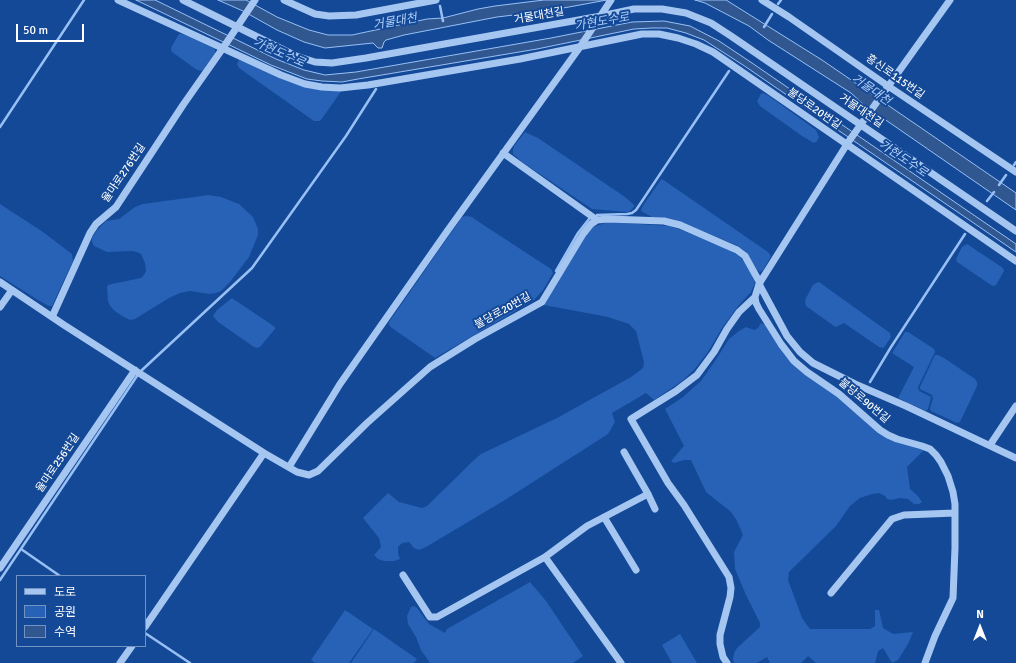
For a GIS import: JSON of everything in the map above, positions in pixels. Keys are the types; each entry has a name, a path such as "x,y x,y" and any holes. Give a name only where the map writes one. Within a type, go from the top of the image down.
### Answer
{"street":[{"name":"불당로20번길","path":"118,0 224,47 281,75 305,84 322,87 340,88 368,85 520,60 581,45 642,34 659,34 678,38 713,52 848,143 1016,261"},
{"name":"거물대천길","path":"182,0 238,26 296,56 315,62 332,63 634,9 662,9 686,13 711,23 1016,231"},
{"name":"율마로276번길","path":"52,317 90,233 96,224 116,207 183,105 255,0"},
{"path":"284,0 315,14 336,16 356,15 436,0"},
{"path":"0,282 52,317 289,468 340,384 581,45 611,0"},
{"name":"흥신로115번길","path":"762,0 796,21 887,87 1016,172"},
{"path":"726,663 720,644 720,635 730,597 731,588 729,577 684,505 668,484 631,419 676,391 697,375 714,352 739,312 755,297 759,284 848,143 950,0"},
{"path":"503,153 597,220 664,221 680,225 737,250 745,256 787,336 800,352 813,363 855,384 906,406 1016,458"},
{"name":"불당로20번길","path":"289,468 297,472 309,474 318,471 367,423 430,368 475,339 542,302 583,234 591,224 597,220"},
{"path":"0,307 12,290"},
{"name":"불당로90번길","path":"755,297 759,310 794,361 839,394 880,430 896,439 930,449 941,462 953,492 955,513 956,548 953,598 935,636 925,663"},
{"name":"율마로256번길","path":"0,568 135,370"},
{"path":"990,445 1016,406"},
{"path":"624,452 655,508"},
{"path":"146,626 264,453"},
{"path":"403,575 430,617 437,617 545,557 587,526 648,494"},
{"path":"831,593 892,519 904,514 955,513"},
{"path":"604,517 636,570"},
{"path":"545,557 621,663"},
{"path":"120,663 131,647"}],"green space":[{"path":"179,34 190,37 215,49 215,53 202,71 197,70 172,52 172,46"},
{"path":"239,60 340,91 340,93 320,121 314,121 239,68 237,64"},
{"path":"763,93 816,130 819,137 817,141 814,143 802,136 760,106 757,101"},
{"path":"525,132 538,138 625,197 634,205 634,207 627,212 592,209 522,162 513,154 513,150 514,146"},
{"path":"662,179 768,252 771,256 763,270 760,272 757,270 746,252 736,245 681,222 672,219 652,217 641,211 642,207"},
{"path":"209,195 221,197 239,204 253,217 258,229 258,235 249,257 230,282 221,291 216,293 210,294 190,291 180,293 135,319 130,320 116,312 110,306 108,301 108,285 141,278 146,271 145,263 141,254 137,252 107,252 94,246 92,238 97,230 106,221 119,219 135,207 143,204"},
{"path":"0,204 43,232 72,254 73,261 52,306 38,300 0,276"},
{"path":"462,217 472,217 551,269 553,273 543,290 534,300 435,358 392,328 389,325 389,322"},
{"path":"609,222 668,226 682,230 729,250 738,255 745,262 752,275 755,283 751,292 722,328 708,352 694,370 681,382 654,400 646,393 612,413 615,422 608,434 505,500 426,547 419,550 414,548 409,542 402,543 398,547 400,559 394,561 384,561 378,559 374,555 381,547 379,538 363,518 388,493 399,502 422,508 427,506 481,454 557,418 631,377 643,368 644,362 636,331 629,324 608,317 544,305 585,236 592,227"},
{"path":"967,244 1003,268 1004,271 996,285 993,286 957,262 956,259 962,247"},
{"path":"819,282 890,333 891,337 883,348 879,347 844,323 836,327 834,326 806,306 806,298 813,285"},
{"path":"232,298 275,327 260,347 254,347 218,322 213,316 217,310"},
{"path":"761,323 765,325 785,354 830,390 882,435 924,450 907,467 910,489 922,502 919,504 914,504 908,499 900,498 891,500 879,493 860,498 850,506 836,526 789,572 788,580 802,618 810,629 870,629 875,626 875,610 879,610 883,628 893,634 913,632 908,644 898,660 892,663 883,648 878,651 875,663 816,663 808,656 801,663 770,663 767,657 757,663 734,663 734,653 737,648 760,627 760,623 735,569 734,552 743,535 731,512 706,492 691,460 684,460 674,463 671,461 684,446 665,409 683,397 701,381 729,339 746,327 754,330 758,328"},
{"path":"905,332 908,332 934,349 935,352 918,387 919,391 931,397 928,409 926,411 898,398 914,367 892,353"},
{"path":"935,355 944,358 975,379 977,382 977,386 960,422 957,423 931,411 932,395 920,389"},
{"path":"530,582 546,601 583,656 573,663 430,663 421,650 416,637 408,624 407,616 411,607 414,606 429,624 445,633 447,629"},
{"path":"345,610 373,629 349,663 315,663 311,660"},
{"path":"374,629 417,659 414,663 351,663"},
{"path":"680,634 697,663 672,663 662,645"}],"water":[{"path":"136,0 155,0 276,59 304,70 325,75 356,72 551,38 632,22 664,21 690,26 719,41 752,63 1016,244 1016,252 743,65 704,40 686,33 667,28 634,29 537,49 342,82 322,81 307,79 271,65"},
{"path":"218,0 246,0 277,17 309,30 328,35 352,35 427,19 443,18 495,6 544,0 607,0 547,11 497,17 404,35 386,40 382,48 378,48 373,43 325,48 304,42 277,30 243,11"},
{"path":"695,0 726,0 822,60 1016,193 1016,210 864,105 851,93 768,40 749,26 705,3"}],"waterway":[{"path":"0,127 84,0"},
{"path":"778,4 781,0"},
{"path":"440,6 443,21"},
{"path":"764,27 772,14"},
{"path":"597,215 627,214 636,210 729,71"},
{"path":"142,370 252,268 346,136 376,89"},
{"path":"999,185 1006,175"},
{"path":"987,201 994,192"},
{"path":"556,271 578,233 589,219"},
{"path":"870,382 891,347 965,234"},
{"path":"0,580 137,376"},
{"path":"21,549 59,575"},
{"path":"146,634 190,663"}],"water label":[{"name":"거물대천","path":"395,22"},
{"name":"가현도수로","path":"602,22"},
{"name":"가현도수로","path":"279,53"},
{"name":"거물대천","path":"871,90"},
{"name":"가현도수로","path":"903,159"}]}
